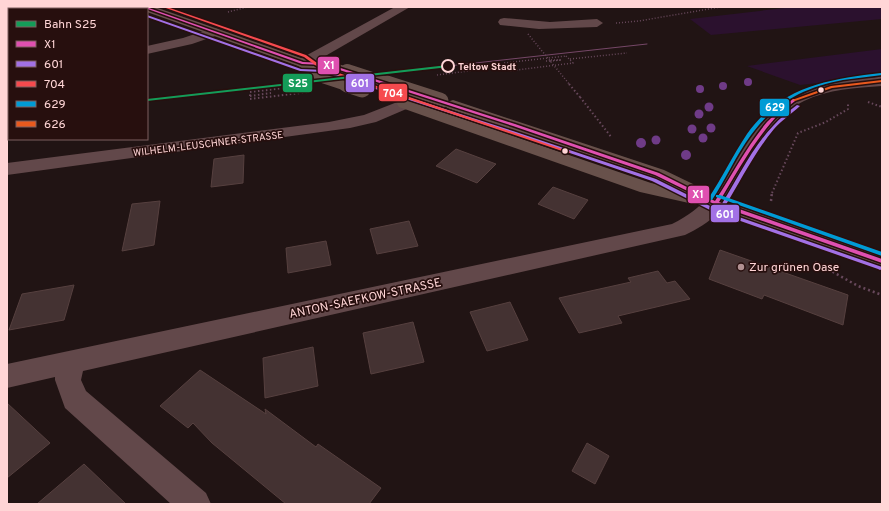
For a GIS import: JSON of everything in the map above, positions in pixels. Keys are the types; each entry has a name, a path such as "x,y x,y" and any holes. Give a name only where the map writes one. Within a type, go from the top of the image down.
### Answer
{"main road":[{"path":"148,9 303,63 320,75 647,188 716,203"},
{"path":"303,63 324,64 347,71 657,174 716,203 882,261"}],"street":[{"path":"303,63 404,7"},
{"path":"504,22 527,26 570,26 597,23"},
{"path":"148,50 188,42 213,32"},
{"name":"ANTON-SAEFKOW-STRASSE","path":"7,376 678,230 692,224 716,203 727,188 754,139 775,113 794,100 814,92 848,84 882,81"},
{"name":"WILHELM-LEUSCHNER-STRASSE","path":"7,169 367,120 388,113 405,104"},
{"path":"71,362 68,380 75,399 195,504"}],"path":[{"path":"228,12 247,7"},
{"path":"597,23 639,21 720,7"},
{"path":"528,34 551,60 612,138 610,142"},
{"path":"569,59 627,53"},
{"path":"566,56 573,63 509,71 504,63 550,58 566,56"},
{"path":"550,58 556,65"},
{"path":"546,61 561,60"},
{"path":"250,96 250,92 304,86"},
{"path":"250,96 250,99 313,92"},
{"path":"250,96 271,93"},
{"path":"771,202 773,188 798,133 826,122 848,109 848,102"},
{"path":"858,286 882,295"}],"shaded area":[{"path":"793,7 882,7 882,19 711,35 690,19"},
{"path":"882,49 882,76 800,85 747,66"}],"building":[{"path":"456,149 496,164 477,183 436,166"},
{"path":"244,155 243,183 211,187 214,159"},
{"path":"553,187 588,200 574,219 538,204"},
{"path":"160,201 154,245 122,251 132,204"},
{"path":"409,221 418,246 377,254 370,229"},
{"path":"326,241 331,265 288,273 286,248"},
{"path":"720,250 848,295 843,325 764,295 762,299 709,279"},
{"path":"658,271 667,283 675,281 690,299 618,316 622,323 579,333 559,298 631,282 628,278"},
{"path":"74,285 64,320 9,330 22,294"},
{"path":"510,302 528,340 487,351 470,312"},
{"path":"413,322 424,362 371,374 363,333"},
{"path":"313,347 318,386 265,398 263,358"},
{"path":"200,370 266,414 265,409 316,447 318,444 381,488 369,504 286,504 212,443 193,423 188,428 160,406"},
{"path":"7,403 50,443 7,478"},
{"path":"587,443 609,456 595,484 572,471"},
{"path":"84,464 126,504 37,504"}],"tram line":[{"path":"448,66 647,44"}],"rail line":[{"name":"S25","path":"148,100 448,66"}],"transit line":[{"name":"704","path":"164,7 305,56 323,69 569,152"},
{"name":"X1","path":"148,9 303,63 324,64 514,125 657,174 716,203 882,261"},
{"name":"601","path":"148,16 301,70 323,71 654,180 714,210 880,268"},
{"name":"629","path":"710,199 750,133 777,105 808,88 843,79 881,74"},
{"name":"626","path":"794,100 831,87 882,81"},
{"name":"X1","path":"716,203 759,135 769,122 794,100"},
{"name":"601","path":"722,207 764,139 785,116 798,106"},
{"name":"629","path":"718,196 882,254"}],"place":[{"name":"Teltow Stadt","path":"448,66"},
{"name":"Zur grünen Oase","path":"741,267"}]}
